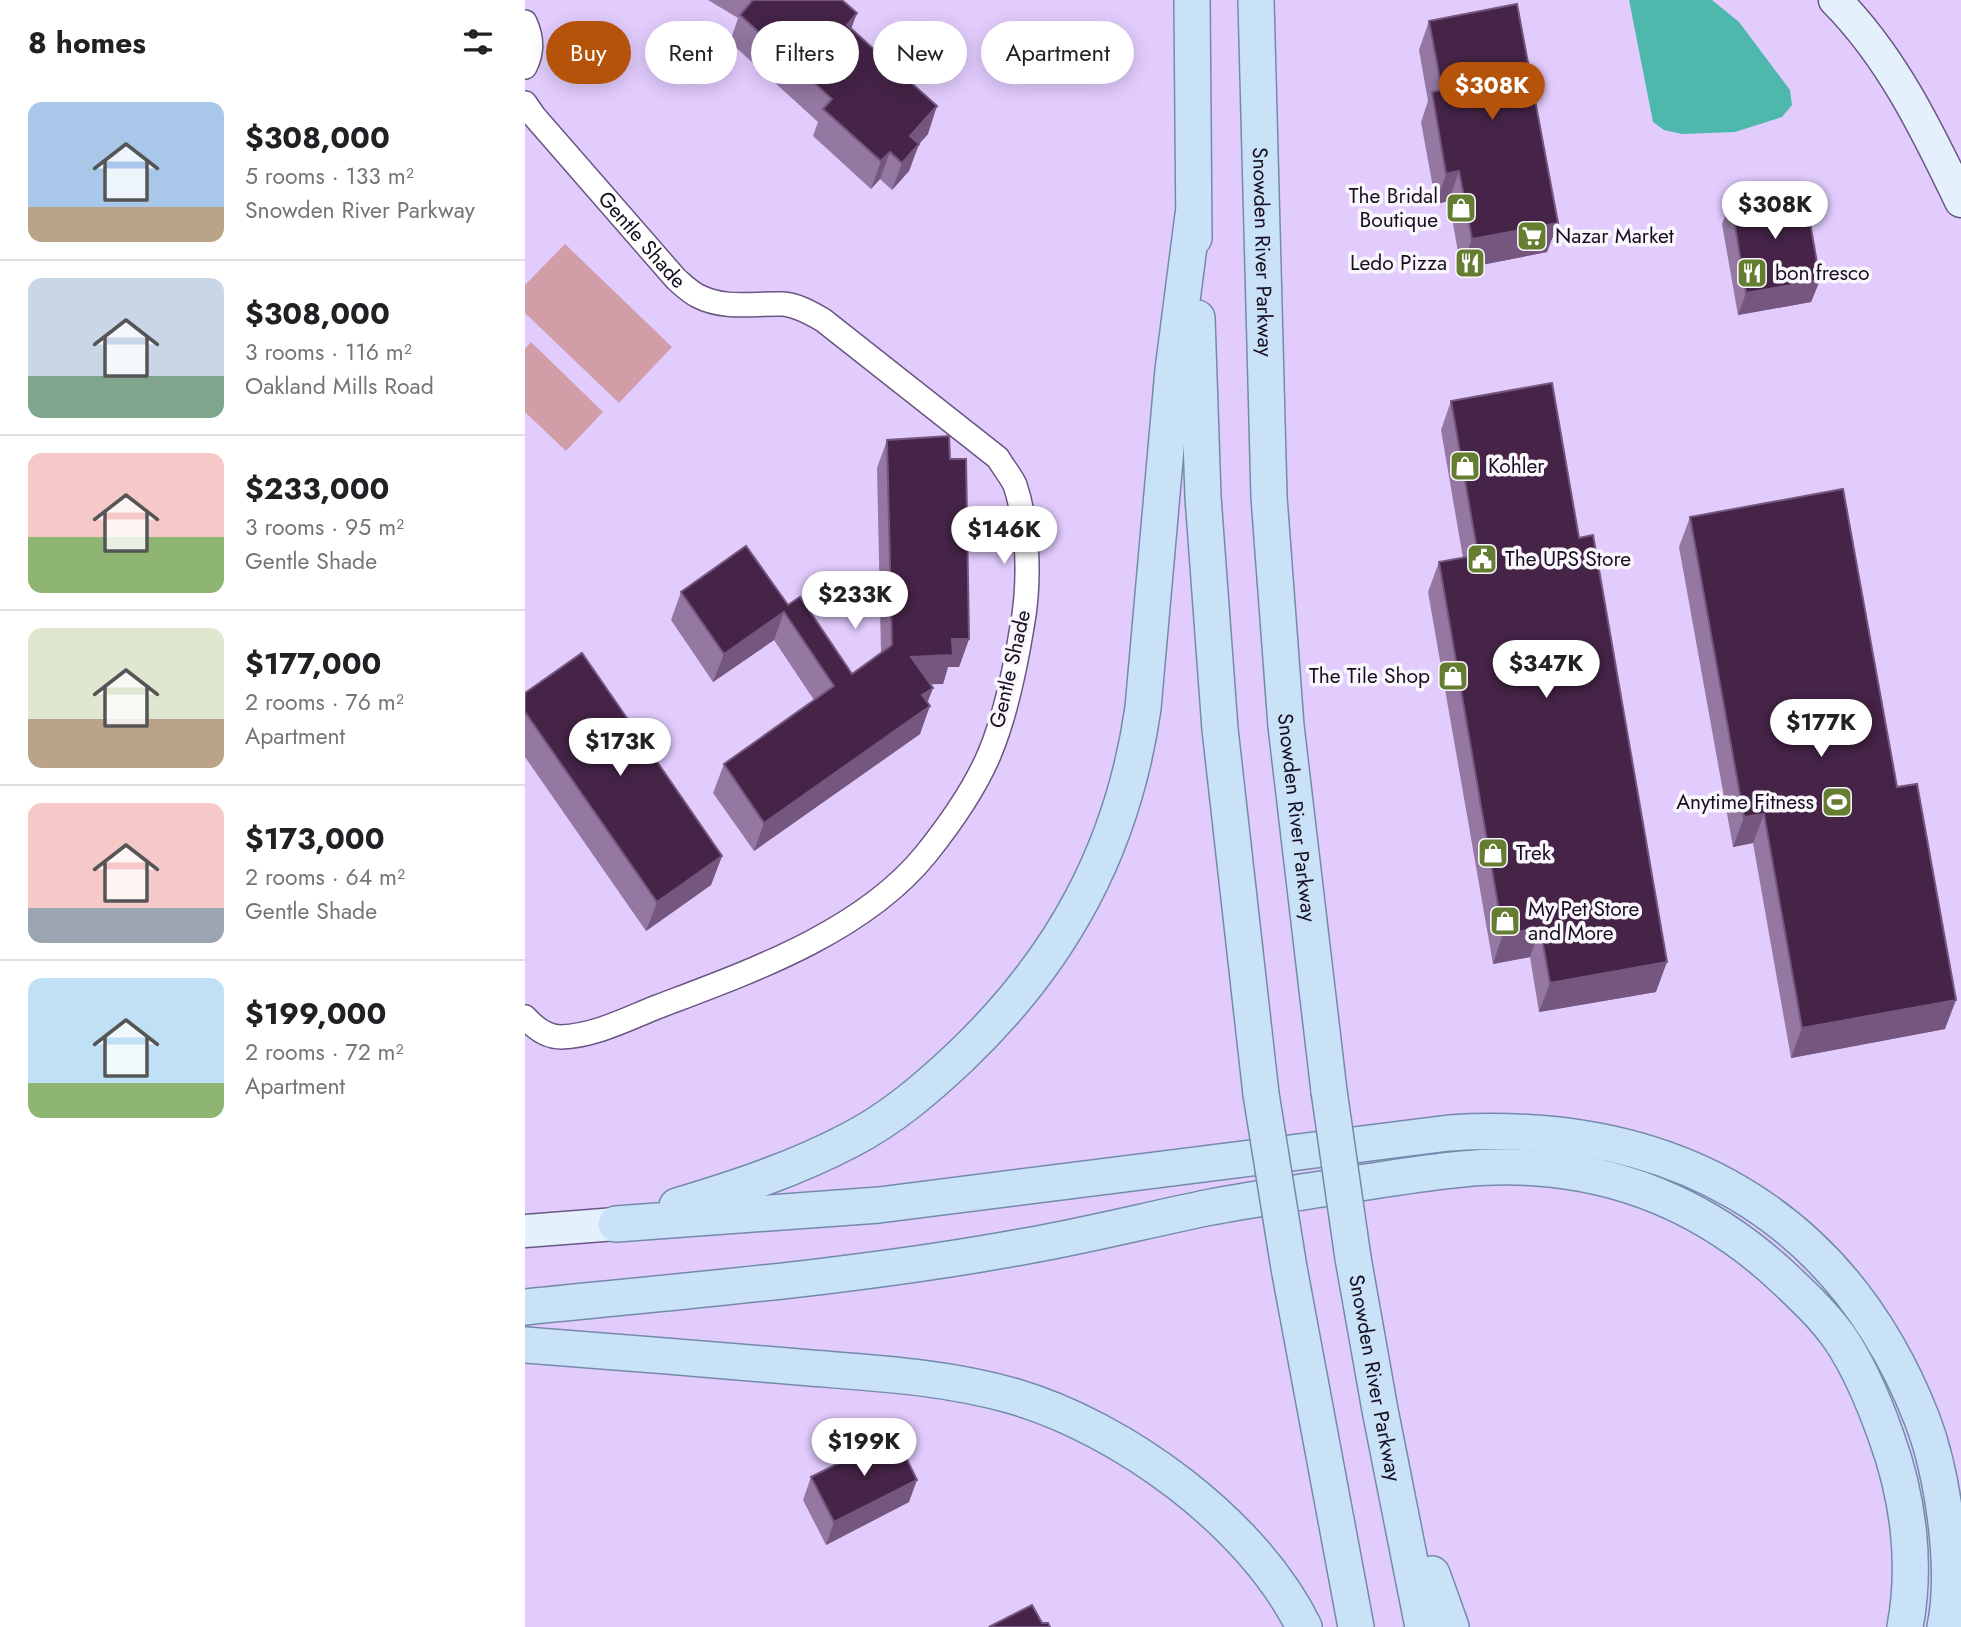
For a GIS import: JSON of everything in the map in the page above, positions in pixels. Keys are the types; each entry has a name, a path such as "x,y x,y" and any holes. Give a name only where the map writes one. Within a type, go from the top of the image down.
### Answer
{"main road":[{"path":"1192,0 1193,215 1203,497 1220,729 1261,1094 1289,1268 1356,1627"},
{"name":"Snowden River Parkway","path":"1256,0 1269,496 1286,726 1328,1091 1353,1258 1423,1627"},
{"path":"616,1224 748,1185 851,1140 894,1114 940,1076 1019,996 1055,946 1083,899 1117,820 1137,747 1143,708 1173,370 1193,215"},
{"path":"616,1224 879,1205 1449,1132 1536,1131 1589,1138 1633,1148 1677,1162 1716,1180 1762,1208 1802,1240 1839,1275 1871,1319 1897,1360 1933,1448 1943,1501 1948,1562 1945,1627"},
{"path":"525,1307 888,1270 1024,1247 1212,1207 1454,1168 1538,1168 1586,1173 1627,1183 1699,1214 1741,1241 1810,1303 1839,1338 1878,1414 1894,1457 1906,1506 1909,1558 1905,1627"},
{"path":"525,1345 895,1375 957,1383 1014,1396 1109,1435 1187,1489 1229,1528 1273,1578 1304,1627"},
{"path":"1380,1410 1451,1627"}],"street":[{"path":"1835,0 1878,51 1910,101 1961,201"},
{"path":"525,22 532,48 525,66"},
{"name":"Gentle Shade","path":"525,103 676,279 697,296 745,307 786,304 807,311 823,320 998,458 1014,482 1020,508 1027,586 1019,649 989,755 964,801 925,855 885,894 841,925 745,974 593,1032 559,1037 541,1031 525,1017"},
{"path":"525,1231 616,1224"}],"shaded area":[{"path":"1629,0 1712,0 1739,22 1790,90 1792,105 1782,117 1735,132 1682,134 1664,130 1653,122"},
{"path":"565,244 672,347 619,403 525,313 525,285"},
{"path":"531,342 603,412 566,451 525,412 525,349"}],"building":[{"path":"753,0 842,0 857,13 850,21 751,21 751,25 740,15"},
{"path":"1517,4 1558,223 1472,239 1459,171 1446,174 1432,92 1442,90 1429,21"},
{"path":"859,36 873,48 873,84 913,84 937,106 910,136 919,144 902,163 890,152 881,161 823,109 832,99 816,84 859,84"},
{"path":"1804,188 1820,280 1746,293 1731,201"},
{"path":"1552,383 1579,538 1593,535 1667,962 1550,983 1540,928 1503,934 1439,562 1478,555 1451,401"},
{"path":"949,436 950,459 966,459 969,639 952,639 953,655 911,657 933,688 922,695 930,706 764,823 724,764 834,686 784,612 724,654 681,592 746,546 788,605 800,597 852,674 892,645 887,440"},
{"path":"1843,489 1897,787 1917,784 1956,1000 1802,1028 1764,814 1744,817 1690,517"},
{"path":"582,653 722,856 657,902 525,712 525,693"},
{"path":"895,1435 917,1480 834,1522 811,1477"},
{"path":"1032,1605 1042,1623 1048,1623 1050,1627 989,1627"}],"place":[{"name":"The Bridal Boutique","path":"1461,208"},
{"name":"Nazar Market","path":"1532,236"},
{"name":"Ledo Pizza","path":"1470,263"},
{"name":"bon fresco","path":"1752,273"},
{"name":"Kohler","path":"1465,466"},
{"name":"The UPS Store","path":"1482,559"},
{"name":"The Tile Shop","path":"1453,676"},
{"name":"Anytime Fitness","path":"1837,802"},
{"name":"Trek","path":"1493,853"},
{"name":"My Pet Store and More","path":"1505,921"}]}
